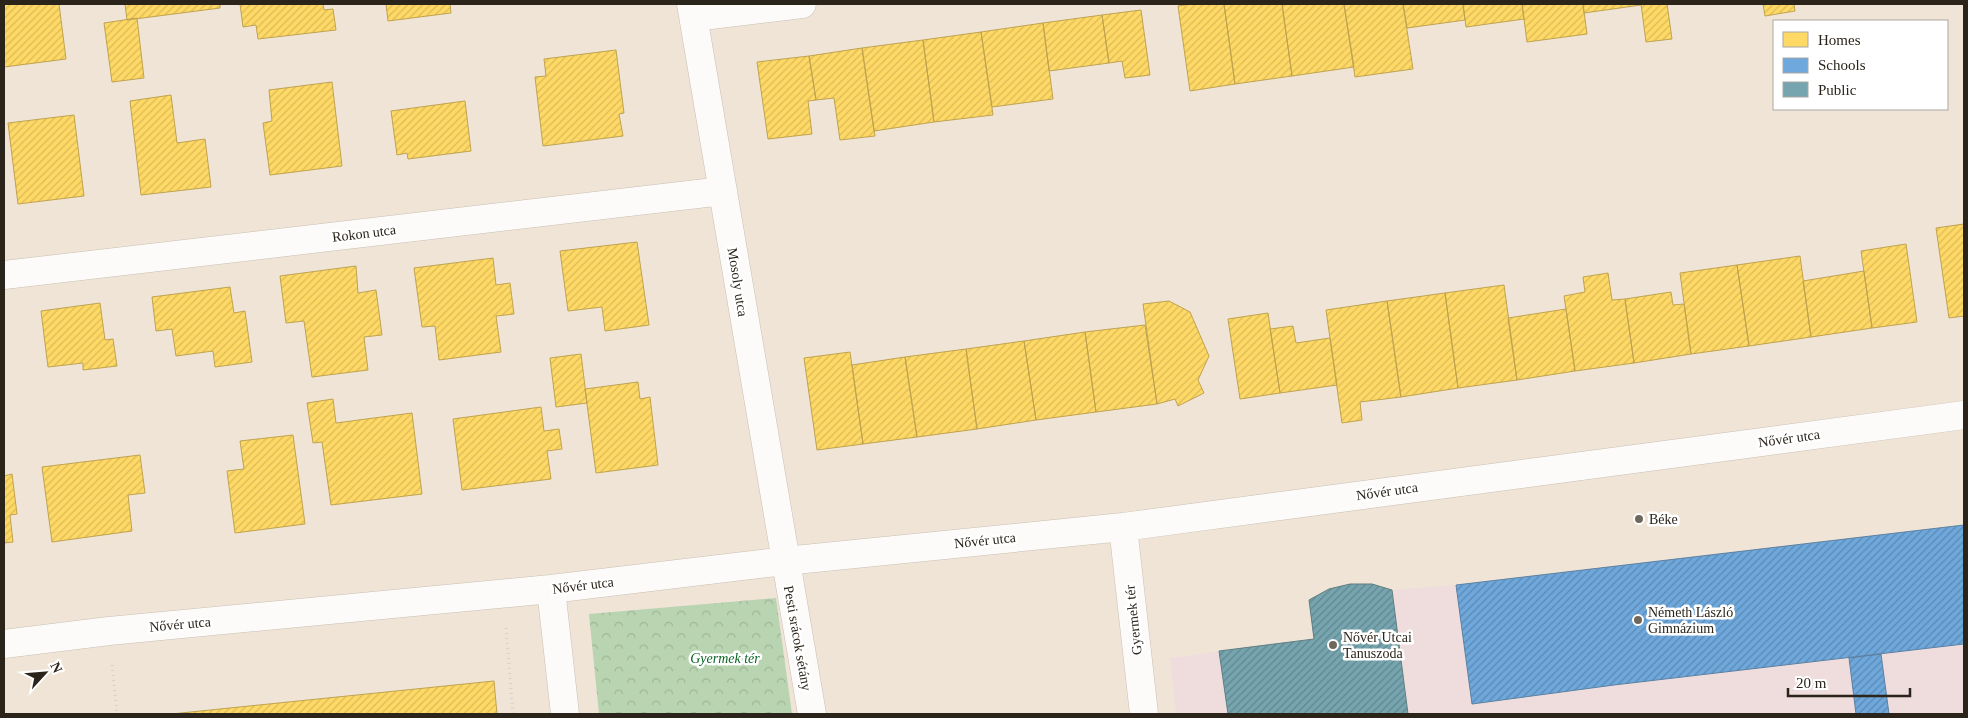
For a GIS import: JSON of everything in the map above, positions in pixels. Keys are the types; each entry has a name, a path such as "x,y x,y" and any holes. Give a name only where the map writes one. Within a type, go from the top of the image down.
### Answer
{"street":[{"path":"693,10 802,4"},
{"name":"Mosoly utca","path":"693,10 785,561"},
{"name":"Rokon utca","path":"4,275 723,192"},
{"name":"Nővér utca","path":"4,644 109,630 552,589 785,561 1123,526 1964,415"},
{"name":"Gyermek tér","path":"1123,526 1144,714"},
{"name":"Pesti srácok sétány","path":"785,561 812,714"},
{"path":"552,589 566,714"}],"path":[{"path":"503,593 513,714"},
{"path":"109,630 117,714"}],"shaded area":[{"name":"Németh László Gimnázium","path":"1964,525 1964,714 1176,714 1170,658 1314,639 1329,589 1350,584 1372,584 1392,590 1456,585"}],"green space":[{"name":"Gyermek tér","path":"776,598 792,714 599,714 589,614"}],"building: Homes":[{"path":"4,4 59,4 66,59 4,67"},
{"path":"125,4 220,4 220,8 127,20"},
{"path":"240,4 323,4 324,10 333,9 336,30 258,39 256,25 243,27"},
{"path":"386,4 450,4 451,13 388,21"},
{"path":"1224,4 1235,84 1190,91 1178,6"},
{"path":"1224,4 1282,4 1292,76 1235,84"},
{"path":"1282,4 1344,4 1354,67 1292,76"},
{"path":"1344,4 1403,4 1413,69 1355,77"},
{"path":"1403,4 1463,4 1465,20 1407,28"},
{"path":"1463,4 1522,4 1524,19 1466,27"},
{"path":"1522,4 1583,4 1587,34 1527,42"},
{"path":"1583,4 1641,4 1641,5 1584,13"},
{"path":"1641,4 1667,4 1672,39 1646,42"},
{"path":"1763,4 1794,4 1795,11 1765,16"},
{"path":"1141,10 1150,75 1125,78 1122,61 1109,63 1102,15"},
{"path":"1102,15 1109,63 1049,71 1043,23"},
{"path":"137,18 144,78 112,82 104,23"},
{"path":"1043,23 1053,99 992,107 981,32"},
{"path":"981,32 993,115 934,122 923,40"},
{"path":"923,40 934,122 874,131 862,48"},
{"path":"862,48 875,136 840,140 834,98 816,100 809,56"},
{"path":"616,50 624,113 619,114 623,136 543,146 535,77 546,76 544,59"},
{"path":"809,56 816,100 808,101 812,134 768,139 757,62"},
{"path":"332,82 342,166 270,175 263,123 272,121 269,90"},
{"path":"171,95 177,143 205,139 211,187 141,195 130,101"},
{"path":"465,101 471,151 408,159 407,153 397,155 391,111"},
{"path":"74,115 84,196 18,204 8,123"},
{"path":"1964,224 1964,316 1949,318 1936,228"},
{"path":"637,242 649,325 605,331 602,307 568,311 560,251"},
{"path":"1906,244 1917,322 1872,328 1861,251"},
{"path":"1800,256 1811,337 1749,346 1737,265"},
{"path":"493,258 496,285 510,283 514,314 496,316 501,352 439,360 435,326 422,327 414,268"},
{"path":"1737,265 1749,346 1691,354 1680,273"},
{"path":"356,266 358,293 376,290 382,335 364,337 368,370 312,377 304,321 286,323 280,276"},
{"path":"1864,271 1872,328 1811,337 1803,281"},
{"path":"1608,273 1612,300 1625,299 1634,363 1575,371 1564,296 1585,292 1583,277"},
{"path":"1504,285 1517,380 1458,388 1445,293"},
{"path":"230,287 234,313 245,311 252,362 215,367 213,351 176,356 172,329 156,331 152,297"},
{"path":"1671,292 1673,305 1684,304 1691,354 1634,363 1625,299"},
{"path":"1445,293 1458,388 1401,397 1387,301"},
{"path":"1169,301 1190,312 1209,356 1198,380 1204,393 1178,406 1175,399 1157,404 1143,304"},
{"path":"1387,301 1401,397 1360,402 1362,420 1342,423 1326,310"},
{"path":"100,303 105,340 113,339 117,366 83,370 83,363 48,367 41,311"},
{"path":"1566,309 1575,371 1517,380 1508,318"},
{"path":"1268,313 1280,393 1240,399 1228,319"},
{"path":"1145,325 1157,404 1096,412 1085,332"},
{"path":"1293,326 1296,343 1330,338 1337,385 1280,393 1270,329"},
{"path":"1085,332 1096,412 1036,420 1024,341"},
{"path":"1024,341 1036,420 977,429 966,349"},
{"path":"966,349 977,429 917,437 905,357"},
{"path":"850,352 863,444 817,450 804,358"},
{"path":"581,354 587,403 556,407 550,358"},
{"path":"905,357 917,437 863,444 852,365"},
{"path":"638,382 640,399 650,397 658,465 596,473 585,389"},
{"path":"333,399 336,423 412,413 422,494 331,505 322,442 313,443 307,403"},
{"path":"541,407 544,431 559,429 562,449 547,451 551,479 462,490 453,419"},
{"path":"293,435 305,524 235,533 227,471 244,469 240,441"},
{"path":"140,455 145,493 128,495 132,531 52,542 42,467"},
{"path":"12,474 17,514 10,515 13,542 4,543 4,476"},
{"path":"494,681 497,714 171,714"}],"building: Schools":[{"path":"1964,525 1964,644 1614,685 1472,704 1456,585"},
{"path":"1881,654 1889,714 1856,714 1849,658"}],"building: Public":[{"name":"Nővér Utcai Tanuszoda","path":"1350,584 1372,584 1392,590 1408,714 1228,714 1219,651 1314,639 1309,600 1329,589"}],"place":[{"name":"Béke","path":"1639,519"},
{"name":"Németh László Gimnázium","path":"1638,620"},
{"name":"Nővér Utcai Tanuszoda","path":"1333,645"}]}
